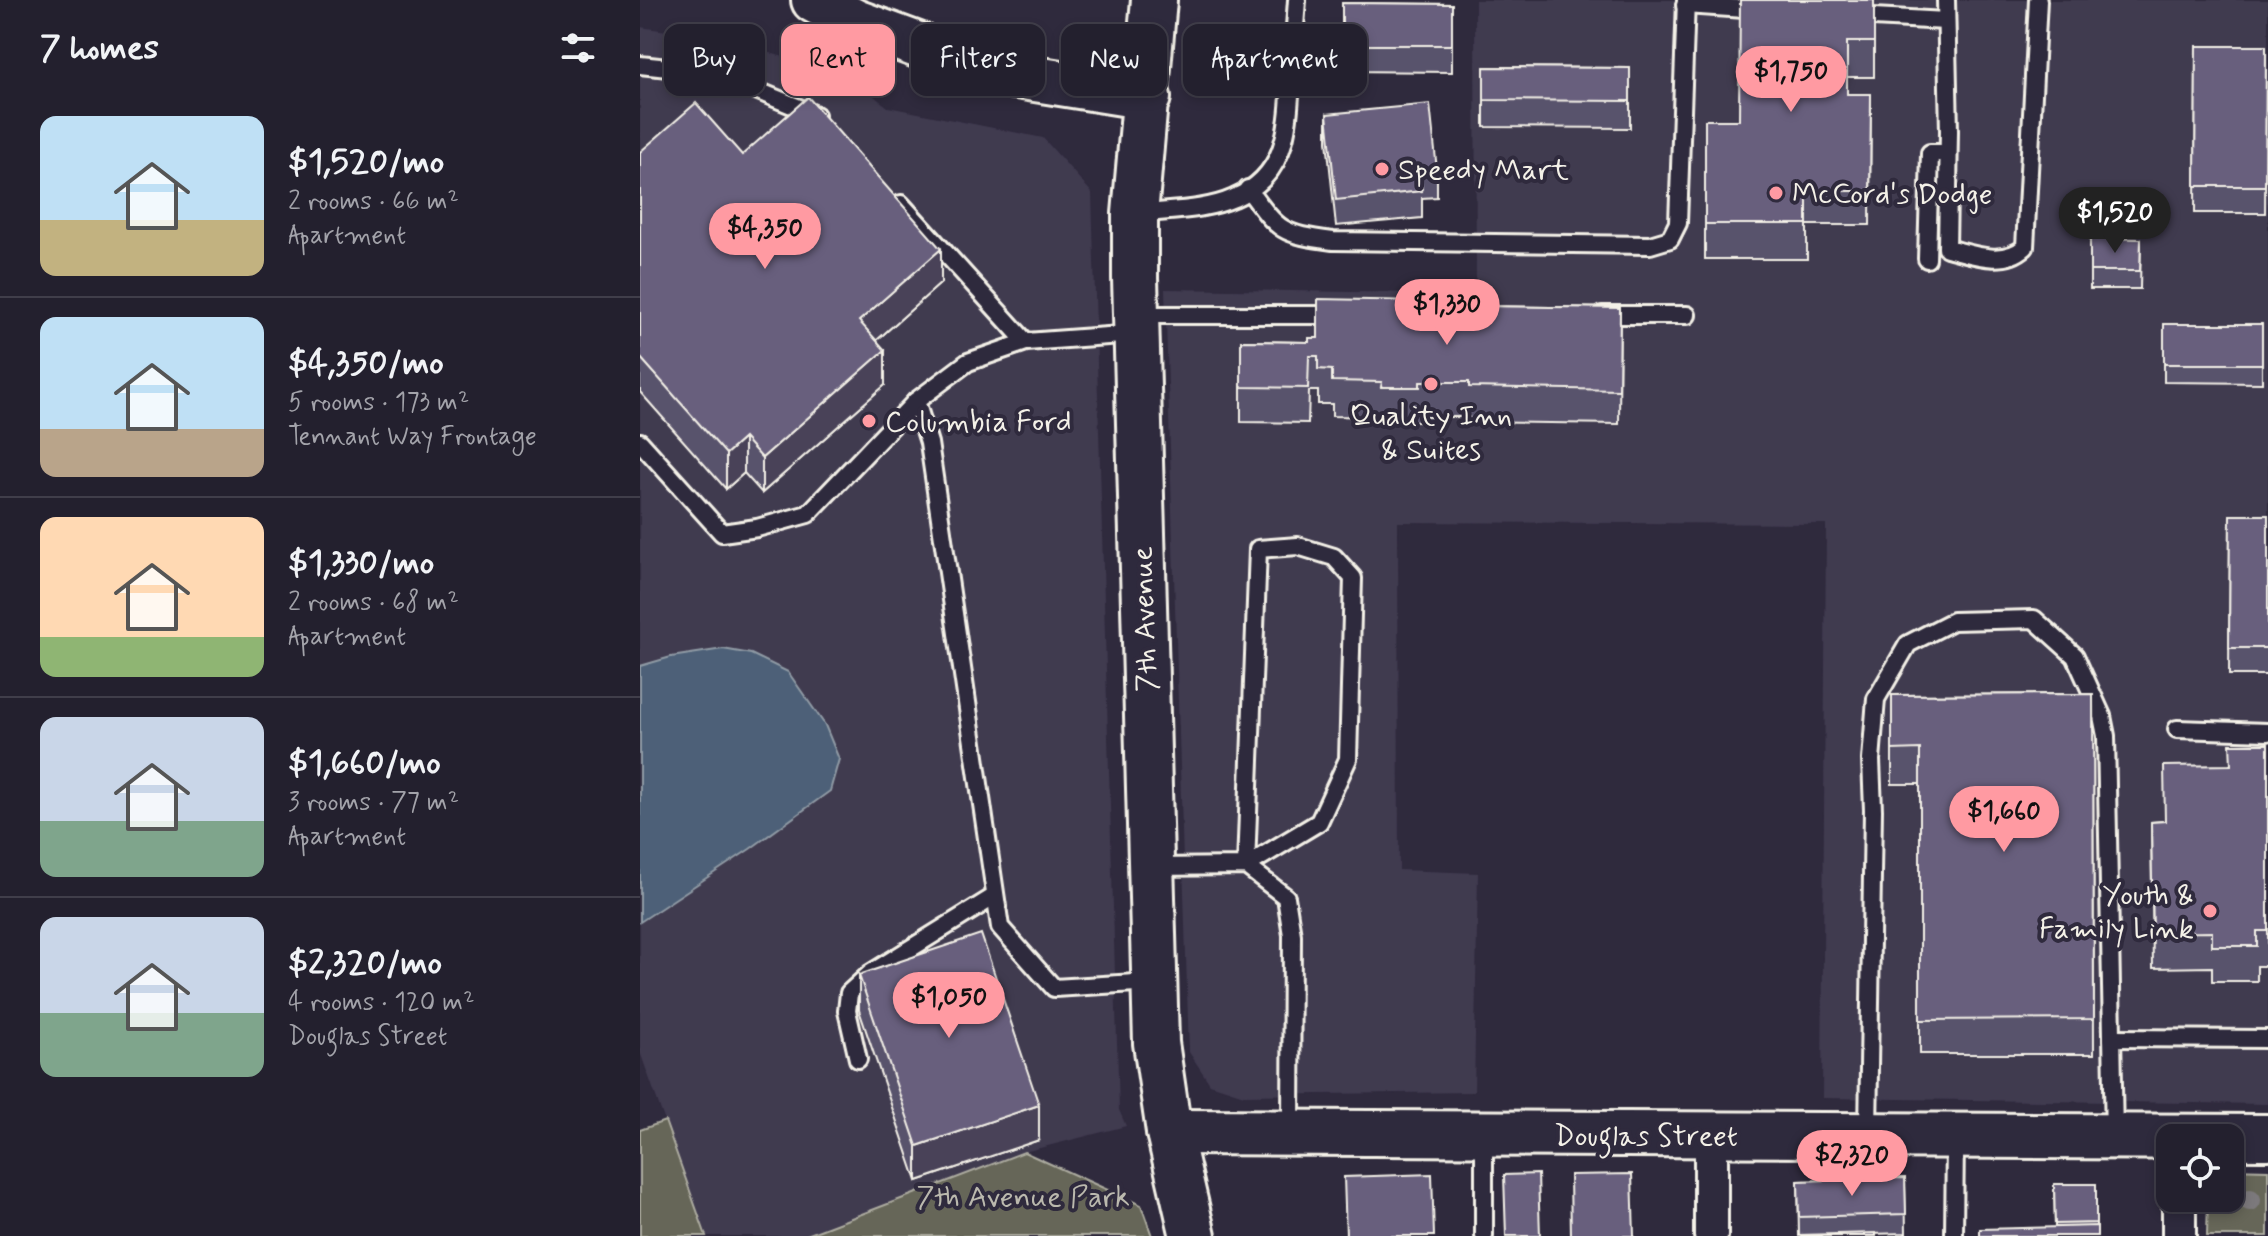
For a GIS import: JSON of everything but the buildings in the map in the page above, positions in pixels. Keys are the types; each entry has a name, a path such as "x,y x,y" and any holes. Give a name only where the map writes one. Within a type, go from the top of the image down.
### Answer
{"street":[{"path":"814,0 855,22 991,72 1148,97"},
{"name":"7th Avenue","path":"1154,0 1148,97 1135,214 1154,982 1156,1043 1169,1132 1193,1236"},
{"name":"Douglas Street","path":"1169,1132 2156,1137"},
{"path":"1711,1135 1711,1236"},
{"name":"Douglas Street","path":"2244,1137 2268,1137"},
{"path":"2179,1212 2179,1236"}],"lane":[{"path":"1135,214 1206,205 1234,198 1258,182 1277,160 1288,133 1297,0"},
{"path":"1946,0 1947,248 1984,257 2004,258 2025,247 2038,0"},
{"path":"1248,189 1273,223 1295,236 1333,241 1650,245 1670,239 1678,223 1686,2 1777,11"},
{"path":"1838,15 1946,21"},
{"path":"640,65 715,73 824,118 835,130"},
{"path":"1927,259 1930,153 1948,153"},
{"path":"888,189 1026,342"},
{"path":"640,442 722,533 757,528 808,514 916,401 968,362 1026,342 1136,324 1357,315"},
{"path":"1593,315 1687,315"},
{"path":"916,401 929,443 1000,927 1054,988 1154,982"},
{"path":"1151,867 1246,866 1319,822 1348,759 1353,578 1334,557 1298,546 1258,549 1246,866"},
{"path":"1868,1136 1871,760 1876,699 1908,644 1953,621 2034,619 2075,656 2102,716 2106,736 2114,1136"},
{"path":"2177,729 2268,732"},
{"path":"1246,866 1286,897 1292,935 1291,1133"},
{"path":"858,1059 847,1011 849,993 871,973 995,896"},
{"path":"2112,1038 2268,1039"},
{"path":"1484,1134 1484,1236"},
{"path":"1954,1236 1955,1136"}],"shaded area":[{"path":"1475,0 2268,0 2268,1104 1822,1098 1826,524 1398,522 1399,870 1478,873 1474,1092 1244,1095 1210,1084 1189,1052 1165,289 1476,294"},
{"name":"Columbia Ford","path":"640,27 664,31 664,96 765,96 765,52 781,56 781,96 874,96 888,107 1043,138 1092,193 1119,1110 1126,1126 1024,1152 804,1236 706,1236 640,1052 640,922 830,791 723,649 671,657 640,666"}],"green space":[{"path":"665,1121 706,1236 640,1236 640,1130"},
{"name":"7th Avenue Park","path":"1024,1152 1141,1205 1152,1236 804,1236"},
{"path":"2244,1169 2268,1170 2268,1236 2207,1236 2208,1212 2244,1212"}],"water":[{"path":"723,649 751,654 788,672 825,725 839,759 830,791 640,922 640,666 671,657"}],"place":[{"name":"Speedy Mart","path":"1382,169"},
{"name":"McCord's Dodge","path":"1776,193"},
{"name":"Quality Inn & Suites","path":"1431,384"},
{"name":"Columbia Ford","path":"869,421"},
{"name":"Youth & Family Link","path":"2210,911"}]}
